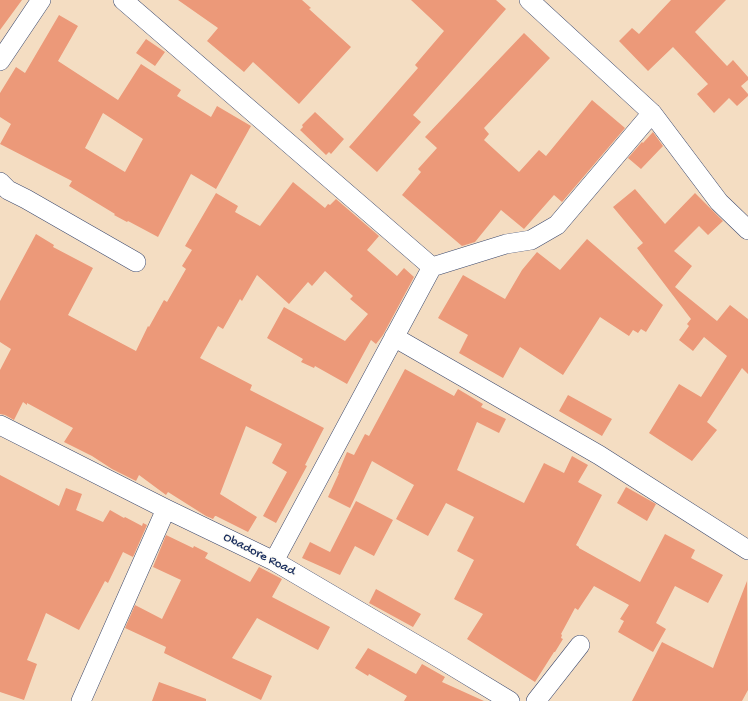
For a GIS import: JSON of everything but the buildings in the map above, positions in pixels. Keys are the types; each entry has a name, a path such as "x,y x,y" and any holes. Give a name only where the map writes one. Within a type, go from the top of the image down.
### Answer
{"street":[{"path":"0,62 41,0"},
{"path":"123,0 432,268"},
{"path":"529,0 652,113 719,202 748,230"},
{"path":"274,561 432,268 506,244 531,240 557,225 652,113"},
{"path":"0,182 8,190 136,262"},
{"path":"394,337 599,455 748,550"},
{"name":"Obadore Road","path":"0,425 166,509 274,561 444,660 510,701"},
{"path":"81,701 166,509"},
{"path":"536,701 580,645"}]}
